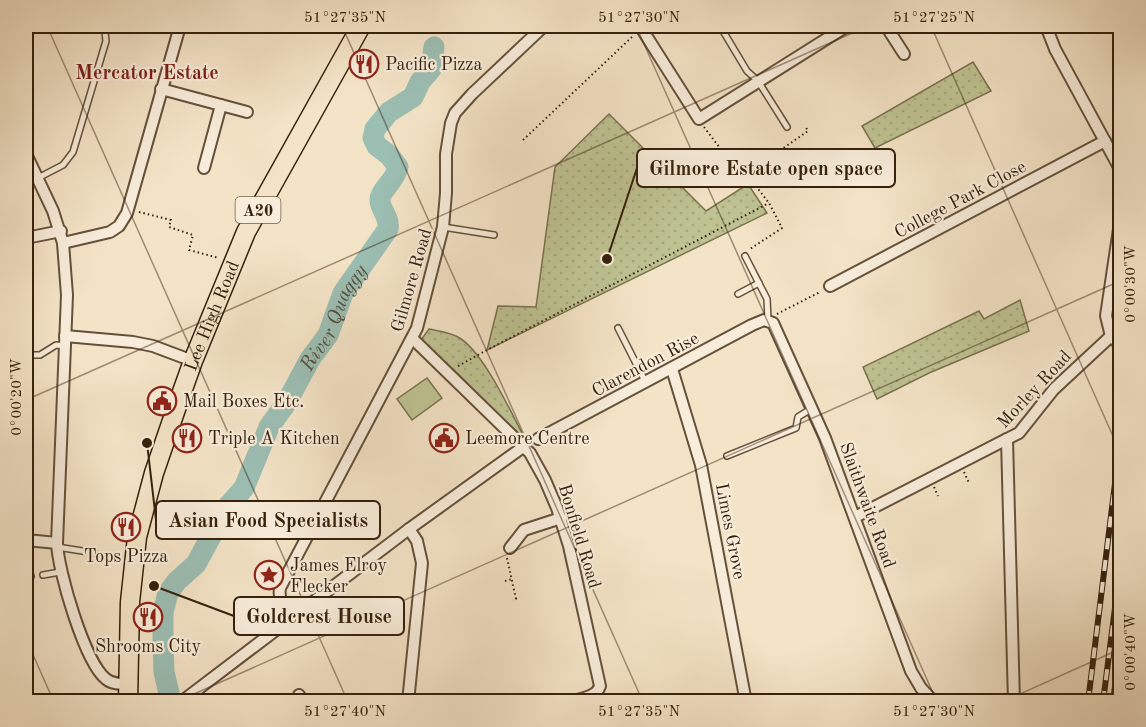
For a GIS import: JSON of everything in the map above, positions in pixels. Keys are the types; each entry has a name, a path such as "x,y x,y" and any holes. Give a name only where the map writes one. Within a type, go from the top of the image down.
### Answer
{"highway":[{"name":"Lee High Road","path":"128,693 130,602 137,537 154,473 193,361 246,232 361,26"}],"street":[{"path":"63,243 110,232 119,226 128,209 180,26"},
{"name":"Gilmore Road","path":"291,620 281,605 280,588 413,339 443,227 446,201 446,154 455,113 544,26"},
{"path":"640,27 699,119 847,26"},
{"path":"886,26 904,54"},
{"path":"1046,26 1055,49 1120,169"},
{"path":"161,89 247,112"},
{"path":"204,168 221,105"},
{"name":"College Park Close","path":"830,286 1105,141"},
{"path":"26,154 61,231 63,243 67,295 57,545 60,572 73,612 98,671 108,681 128,693"},
{"path":"1120,222 1106,316 1107,326 1120,345"},
{"path":"26,238 61,231"},
{"name":"Clarendon Rise","path":"538,439 752,326 768,320"},
{"name":"Slaithwaite Road","path":"768,320 773,323 813,408 911,671 921,688 934,702"},
{"name":"Morley Road","path":"1014,702 1007,439 1019,433 1054,388 1112,336"},
{"name":"Bonfield Road","path":"413,339 530,453 545,480 561,518 583,603 600,686 594,695 570,702"},
{"path":"65,341 133,342 153,346 193,361"},
{"name":"Limes Grove","path":"672,369 701,465 746,702"},
{"path":"855,517 1007,439"},
{"path":"181,702 409,529 523,447"},
{"path":"510,548 524,530 561,518"},
{"path":"408,702 422,563 417,541 409,529"},
{"path":"26,540 57,545"}],"lane":[{"path":"37,179 63,165 73,152 106,41 105,32 100,26"},
{"path":"720,26 747,71 758,81 787,127"},
{"path":"443,227 494,235"},
{"path":"746,256 767,299 768,320"},
{"path":"738,294 759,283"},
{"path":"618,328 646,383"},
{"path":"26,355 40,355 65,341"},
{"path":"727,456 796,428 798,417 813,408"},
{"path":"57,545 94,553"},
{"path":"43,574 60,572"}],"path":[{"path":"523,140 640,27"},
{"path":"699,119 742,177"},
{"path":"742,177 808,131 805,126"},
{"path":"742,177 749,177 769,203 782,228 743,252 746,256"},
{"path":"447,373 497,344 769,203"},
{"path":"128,209 171,220 169,227 193,235 189,250 220,258"},
{"path":"768,320 830,286"},
{"path":"510,548 505,554 516,599 513,600"},
{"path":"505,580 512,579"},
{"path":"507,591 514,590"}],"green space":[{"path":"973,62 991,91 875,148 862,126"},
{"path":"609,114 706,211 748,184 767,213 487,350 498,306 536,307 555,167"},
{"path":"1020,300 1029,331 929,373 877,399 863,367 979,311 984,319"},
{"path":"429,329 456,336 466,342 485,366 503,396 523,435 521,439 459,375 421,340"},
{"path":"427,378 442,398 412,420 397,399"}],"waterway":[{"name":"River Quaggy","path":"171,702 164,672 163,643 163,612 168,593 177,581 196,564 227,507 244,488 269,427 287,402 310,359 328,335 343,293 388,229 388,221 380,197 398,167 389,155 377,146 373,138 375,129 389,112 413,97 420,82 431,69 434,47"}],"railway":[{"path":"1088,702 1120,443"},
{"path":"1115,568 1120,521"},
{"path":"1103,702 1120,569"},
{"path":"1113,702 1120,647"}],"place":[{"name":"Pacific Pizza","path":"364,64"},
{"name":"Gilmore Estate open space","path":"607,259"},
{"name":"Mail Boxes Etc.","path":"162,401"},
{"name":"Triple A Kitchen","path":"187,438"},
{"name":"Leemore Centre","path":"444,438"},
{"name":"Asian Food Specialists","path":"147,443"},
{"name":"Tops Pizza","path":"126,527"},
{"name":"James Elroy Flecker","path":"269,575"},
{"name":"Goldcrest House","path":"154,586"},
{"name":"Shrooms City","path":"148,617"}],"district":[{"name":"Mercator Estate","path":"147,72"}]}
